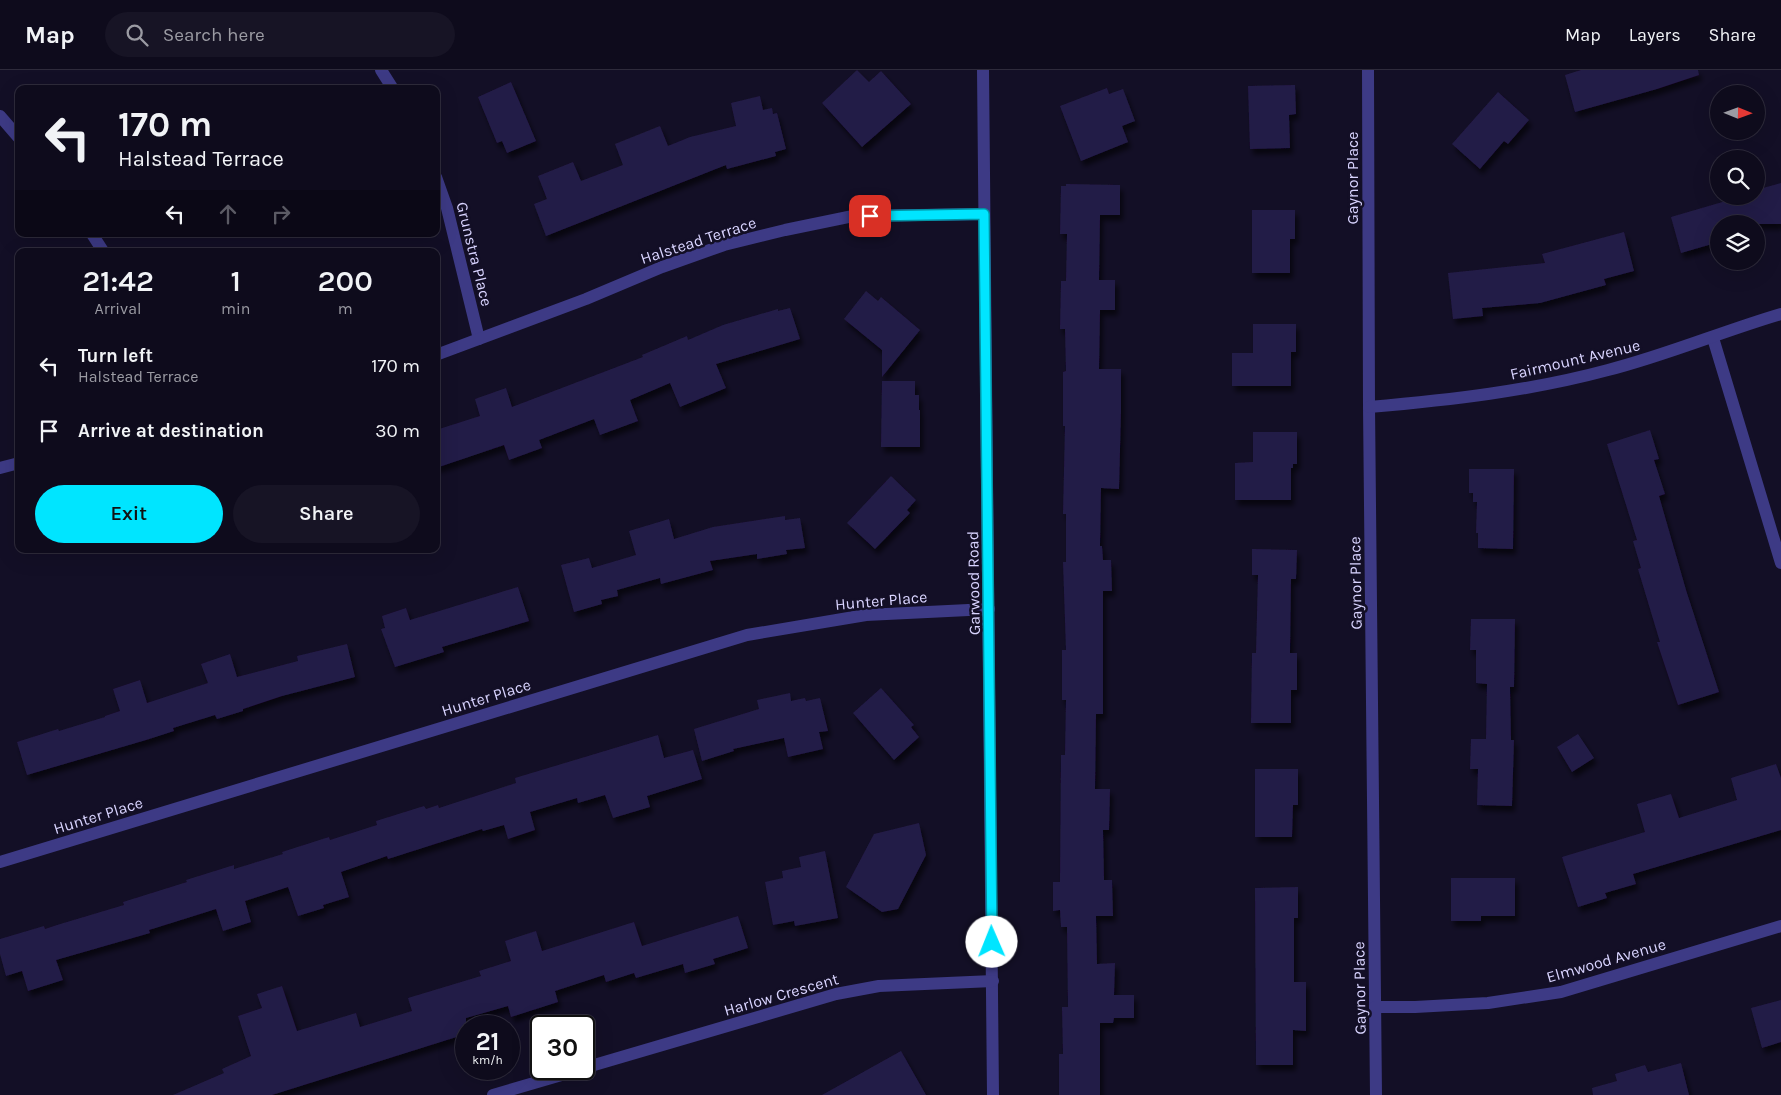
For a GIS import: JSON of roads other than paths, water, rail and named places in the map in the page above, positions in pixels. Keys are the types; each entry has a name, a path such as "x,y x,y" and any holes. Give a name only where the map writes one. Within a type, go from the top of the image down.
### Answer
{"street":[{"path":"381,70 391,85"},
{"name":"Garwood Road","path":"984,70 993,1095"},
{"name":"Gaynor Place","path":"1368,70 1369,407 1376,1095"},
{"path":"0,116 15,133"},
{"name":"Grunstra Place","path":"440,188 447,208 479,339"},
{"name":"Halstead Terrace","path":"440,354 586,299 662,267 742,240 852,216 984,214"},
{"path":"94,237 101,248"},
{"name":"Fairmount Avenue","path":"1369,407 1450,400 1529,388 1608,370 1713,338 1753,322 1781,314"},
{"path":"1713,338 1781,563"},
{"path":"0,468 15,464"},
{"name":"Hunter Place","path":"0,862 747,635 866,615 990,610"},
{"name":"Elmwood Avenue","path":"1375,1007 1488,1003 1561,992 1781,926"},
{"name":"Harlow Crescent","path":"595,1064 836,994 879,986 993,981"},
{"name":"Harlow Crescent","path":"493,1095 543,1080"}]}
